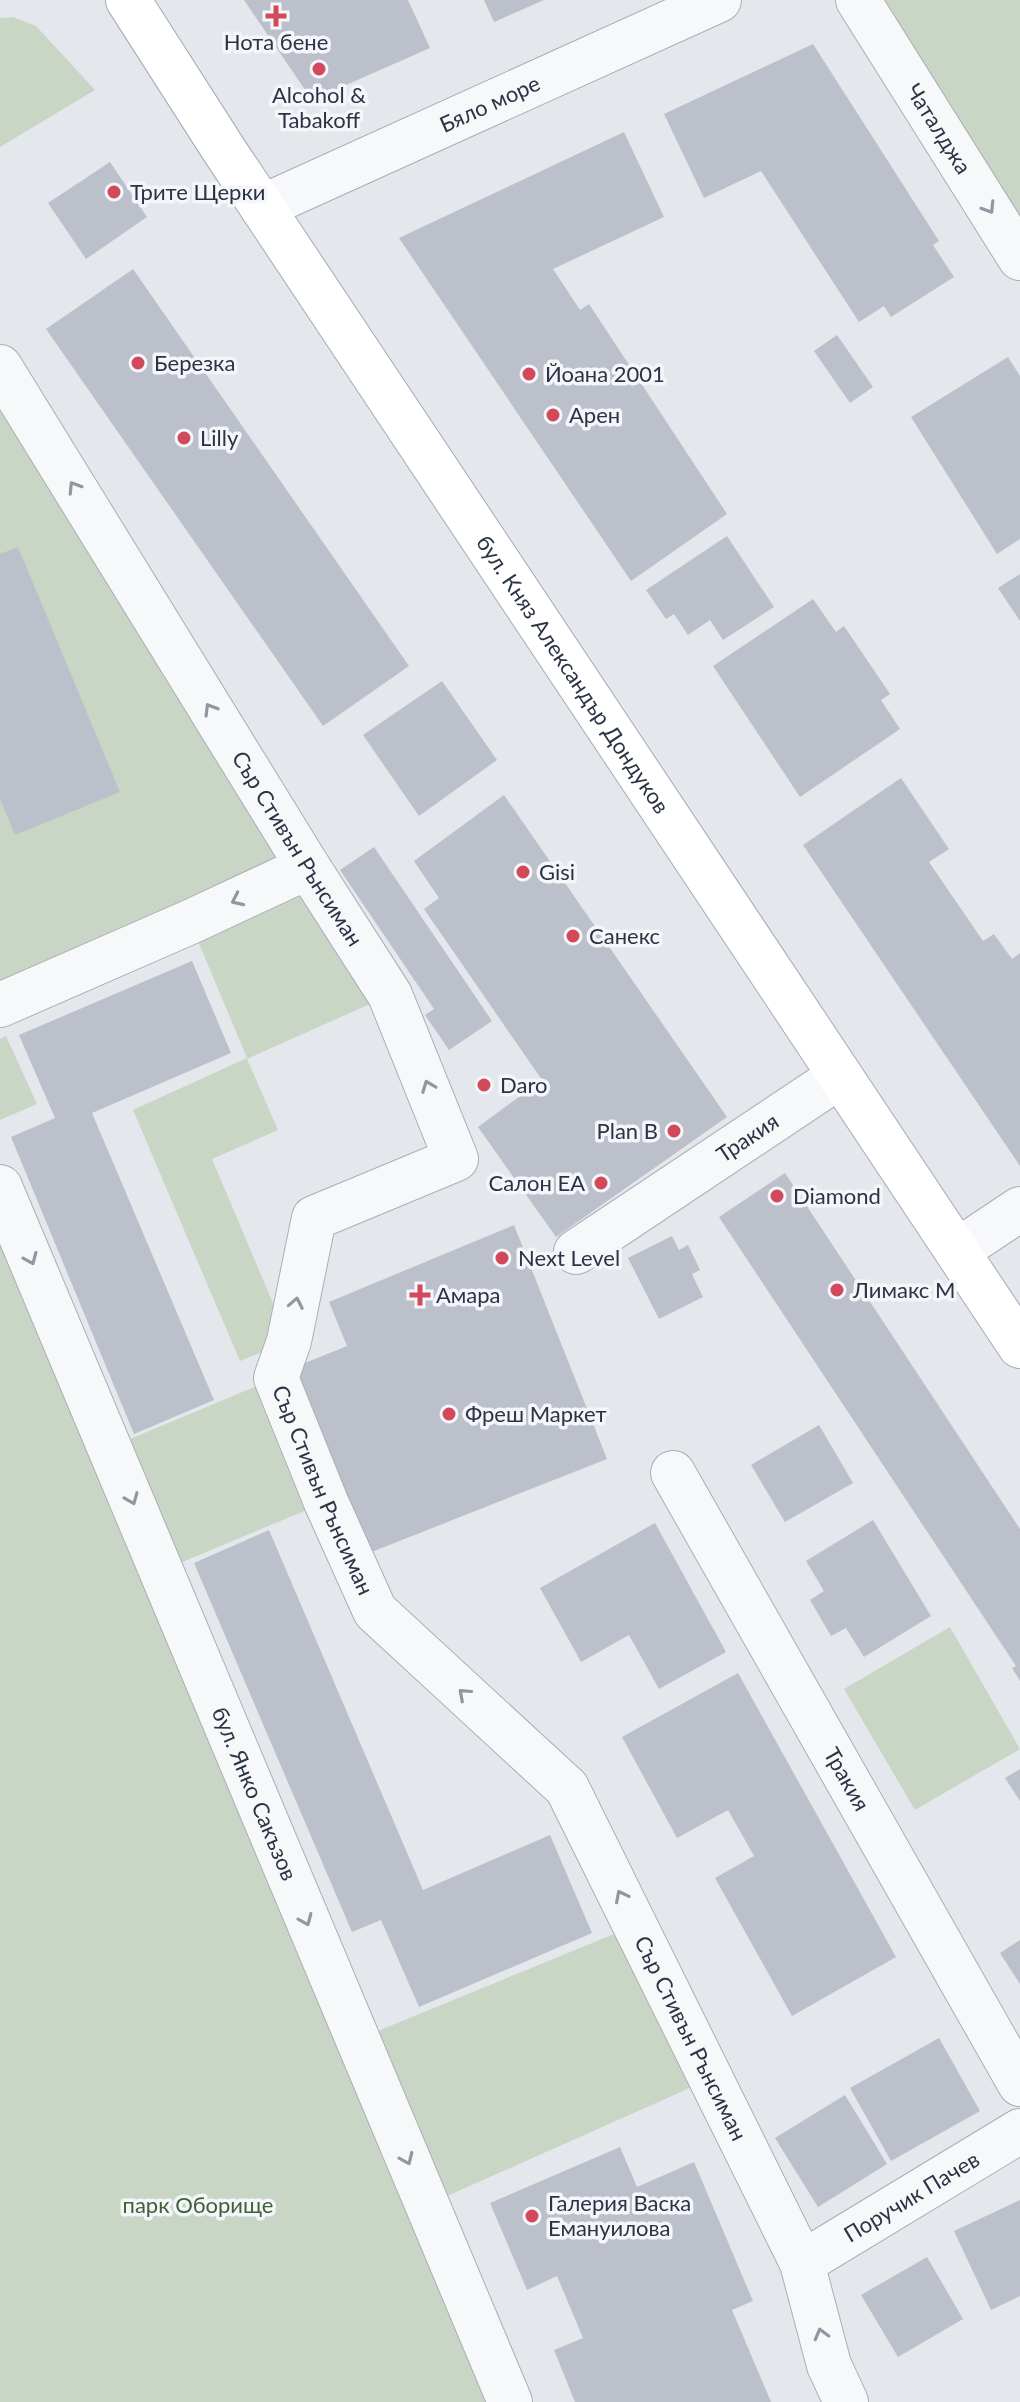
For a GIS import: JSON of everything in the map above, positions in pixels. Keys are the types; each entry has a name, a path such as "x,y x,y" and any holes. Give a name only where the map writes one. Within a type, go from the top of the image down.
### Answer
{"main road":[{"name":"бул. Княз Александър Дондуков","path":"128,0 262,207 1020,1346"}],"street":[{"name":"Бяло море","path":"262,207 719,0"},
{"name":"Чаталджа","path":"858,0 1020,258"},
{"name":"Сър Стивън Рънсиман","path":"0,367 390,995 456,1159 314,1218 289,1341 276,1378 326,1502 375,1611 567,1788 802,2263 829,2365 846,2402"},
{"path":"0,1005 308,867"},
{"name":"Тракия","path":"576,1252 840,1076"},
{"name":"бул. Янко Сакъзов","path":"0,1187 510,2402"},
{"path":"957,1251 1020,1209"},
{"name":"Тракия","path":"673,1473 1020,2084"},
{"name":"Поручик Пачев","path":"802,2263 1020,2131"}],"green space":[{"path":"858,0 1020,0 1020,258"},
{"path":"13,17 36,26 95,90 0,147 0,18"},
{"path":"0,378 390,995 247,1059 278,1130 212,1159 289,1341 240,1361 133,1110 247,1058 190,922 0,1005"},
{"path":"6,1036 37,1104 0,1120 0,1039"},
{"name":"парк Оборище","path":"0,1233 494,2402 0,2402"},
{"path":"276,1378 326,1502 161,1571 111,1447"},
{"path":"950,1627 1020,1749 915,1810 844,1689"},
{"path":"636,1925 710,2079 427,2205 356,2040"}],"building":[{"path":"244,0 408,0 430,48 312,100"},
{"path":"484,0 544,0 494,22"},
{"path":"813,44 939,241 933,245 954,277 891,317 884,306 859,322 761,171 704,198 664,114"},
{"path":"624,132 664,217 553,269 580,310 589,304 727,514 631,581 399,238"},
{"path":"110,162 147,217 86,259 48,203"},
{"path":"133,269 409,666 323,726 46,329"},
{"path":"837,335 873,387 850,403 814,351"},
{"path":"1008,357 1020,376 1020,539 997,554 911,417"},
{"path":"727,536 774,607 723,640 710,620 688,635 674,614 666,619 646,590"},
{"path":"18,547 120,792 15,835 0,799 0,554"},
{"path":"1020,574 1020,621 998,588"},
{"path":"813,599 836,632 844,626 890,694 881,700 900,729 800,797 713,666"},
{"path":"442,681 497,760 419,816 363,735"},
{"path":"901,778 949,849 929,862 983,941 994,934 1012,959 1020,953 1020,1166 803,845"},
{"path":"504,795 727,1117 556,1237 478,1127 542,1080 424,909 439,898 414,861"},
{"path":"374,847 492,1021 449,1050 425,1015 434,1009 340,870"},
{"path":"192,961 231,1053 92,1113 214,1400 134,1434 11,1137 55,1118 19,1035"},
{"path":"785,1173 1020,1529 1020,1681 1012,1668 1016,1666 719,1217"},
{"name":"Фреш Маркет","path":"514,1225 607,1459 364,1555 290,1369 347,1346 329,1302"},
{"path":"672,1236 679,1250 688,1245 700,1270 692,1274 703,1297 659,1319 628,1258"},
{"path":"819,1425 853,1483 785,1522 751,1465"},
{"path":"873,1520 931,1616 864,1657 846,1628 831,1636 810,1600 824,1591 806,1561"},
{"path":"655,1523 726,1652 659,1689 629,1635 581,1662 540,1588"},
{"path":"269,1530 423,1890 550,1835 592,1933 419,2007 381,1920 352,1932 194,1563"},
{"path":"738,1673 896,1957 792,2016 715,1878 754,1856 728,1810 677,1838 622,1737"},
{"path":"1020,1769 1020,1801 1005,1778"},
{"path":"1020,1940 1020,1984 1000,1953"},
{"path":"939,2038 980,2111 891,2161 850,2088"},
{"path":"845,2095 887,2164 818,2207 775,2138"},
{"path":"620,2147 637,2187 694,2162 753,2301 732,2310 771,2402 575,2402 554,2350 583,2338 557,2276 527,2290 490,2203"},
{"path":"1020,2200 1020,2296 991,2310 954,2231"},
{"path":"927,2257 963,2319 898,2357 861,2295"}],"place":[{"name":"Нота бене","path":"276,16"},
{"name":"Alcohol & Tabakoff","path":"319,69"},
{"name":"Трите Щерки","path":"114,192"},
{"name":"Березка","path":"138,363"},
{"name":"Йоана 2001","path":"529,374"},
{"name":"Арен","path":"553,415"},
{"name":"Lilly","path":"184,438"},
{"name":"Gisi","path":"523,872"},
{"name":"Санекс","path":"573,936"},
{"name":"Daro","path":"484,1085"},
{"name":"Plan B","path":"674,1131"},
{"name":"Салон ЕА","path":"601,1183"},
{"name":"Diamond","path":"777,1196"},
{"name":"Next Level","path":"502,1258"},
{"name":"Лимакс М","path":"837,1290"},
{"name":"Амара","path":"420,1295"},
{"name":"Фреш Маркет","path":"449,1414"},
{"name":"Галерия Васка Емануилова","path":"532,2216"}]}
